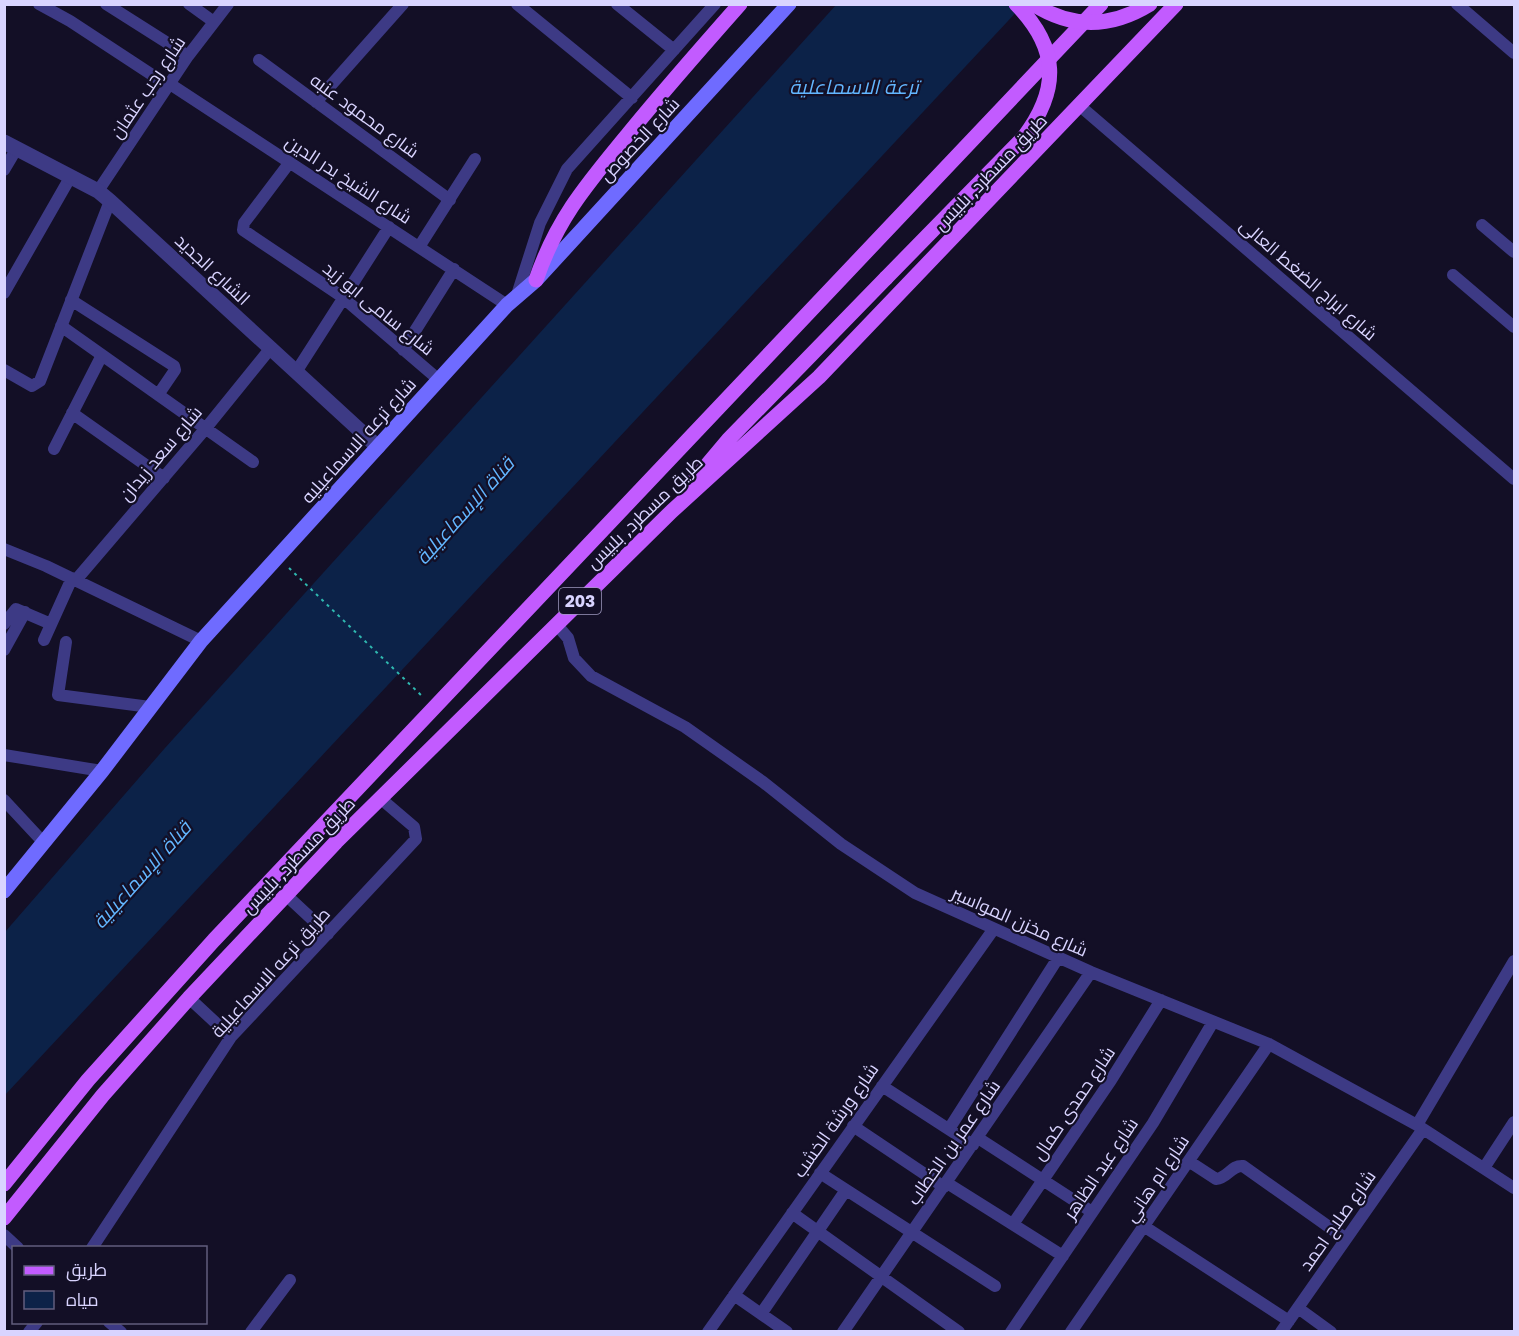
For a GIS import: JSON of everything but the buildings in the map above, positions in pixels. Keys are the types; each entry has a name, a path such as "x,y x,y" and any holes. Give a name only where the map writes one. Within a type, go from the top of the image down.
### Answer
{"main road":[{"path":"536,280 552,238 574,199 677,75 740,4"},
{"name":"شارع الخصوص","path":"511,301 536,280 789,4"},
{"path":"672,511 713,457 1024,138 1041,110 1050,76 1049,58 1035,25 1016,4"},
{"path":"1033,4 1047,14 1082,23 1118,20 1150,4"},
{"name":"طريق مسطرد, بلبيس","path":"4,1184 88,1080 214,940 1101,4"},
{"name":"طريق مسطرد, بلبيس","path":"4,1218 103,1095 189,998 286,895 380,798 672,511 819,376 1176,4"},
{"name":"شارع ترعه الاسماعيليه","path":"4,891 102,771 201,641 511,301"}],"street":[{"name":"شارع الشيخ بدر الدين","path":"39,4 70,21 419,247 511,301"},
{"path":"106,4 188,56"},
{"path":"189,4 214,22"},
{"name":"شارع رجب عثمان","path":"98,190 188,56 228,4"},
{"path":"316,102 403,4"},
{"path":"517,4 632,98"},
{"path":"617,4 674,50"},
{"path":"1457,4 1515,53"},
{"name":"شارع ترعه الاسماعيليه","path":"511,301 540,223 567,169 715,5"},
{"name":"شارع محمود عنبه","path":"259,60 450,200"},
{"name":"شارع ابراج الضغط العالى","path":"1080,106 1515,479"},
{"path":"4,170 11,145"},
{"name":"الشارع الجديد","path":"11,145 98,190 378,447"},
{"path":"419,247 475,159"},
{"name":"شارع سامى ابو زيد","path":"290,162 244,223 244,232 343,298 439,380"},
{"path":"4,293 70,176"},
{"path":"4,370 30,385 36,385 40,381 110,201"},
{"path":"1482,225 1515,252"},
{"path":"296,372 389,227"},
{"path":"404,350 454,269"},
{"path":"1453,275 1515,327"},
{"path":"71,300 174,366 175,370 158,394"},
{"path":"61,326 254,462"},
{"name":"شارع سعد زيدان","path":"44,640 74,579 164,478 270,349"},
{"path":"54,449 102,355"},
{"path":"72,413 164,478"},
{"path":"4,549 74,579 201,641"},
{"path":"4,624 14,609 51,624"},
{"path":"4,650 25,612"},
{"name":"شارع مخزن المواسير","path":"556,624 568,638 574,658 591,676 684,727 763,782 841,844 915,893 1058,958 1269,1044 1420,1127 1515,1188"},
{"path":"66,642 58,695 150,707"},
{"path":"4,755 102,771"},
{"name":"طريق ترعه الاسماعيلية","path":"93,1246 231,1037 416,839 414,827 380,798"},
{"path":"4,800 44,843"},
{"path":"286,895 328,934"},
{"name":"شارع ورشة الخشب","path":"712,1330 734,1295 993,930"},
{"path":"949,1129 1058,958"},
{"name":"شارع صلاح احمد","path":"1285,1326 1420,1127 1515,961"},
{"name":"شارع عمر بن الخطاب","path":"843,1332 1091,972"},
{"path":"189,998 231,1037"},
{"name":"شارع حمدى كمال","path":"1013,1224 1161,1000"},
{"name":"شارع عبد الظاهر","path":"1011,1332 1153,1123 1214,1022"},
{"name":"شارع ام هاني","path":"1071,1332 1269,1044"},
{"path":"882,1086 949,1129 976,1141 1092,1212"},
{"path":"1484,1168 1515,1122"},
{"path":"853,1126 1063,1256"},
{"path":"1190,1162 1216,1179 1223,1177 1234,1167 1243,1166 1346,1239"},
{"path":"820,1173 995,1286"},
{"path":"761,1314 846,1190"},
{"path":"792,1213 959,1332"},
{"path":"1145,1227 1285,1326"},
{"path":"4,1235 16,1246"},
{"path":"251,1332 290,1280"},
{"path":"734,1295 787,1332"},
{"path":"1298,1308 1332,1332"}],"path":[{"path":"278,557 416,689"}],"water":[{"name":"ترعة الاسماعلية","path":"836,5 1023,5 5,1095 5,932 165,748"}],"water label":[{"name":"قناة الإسماعيلية","path":"464,510"},
{"name":"قناة الإسماعيلية","path":"141,874"}]}
